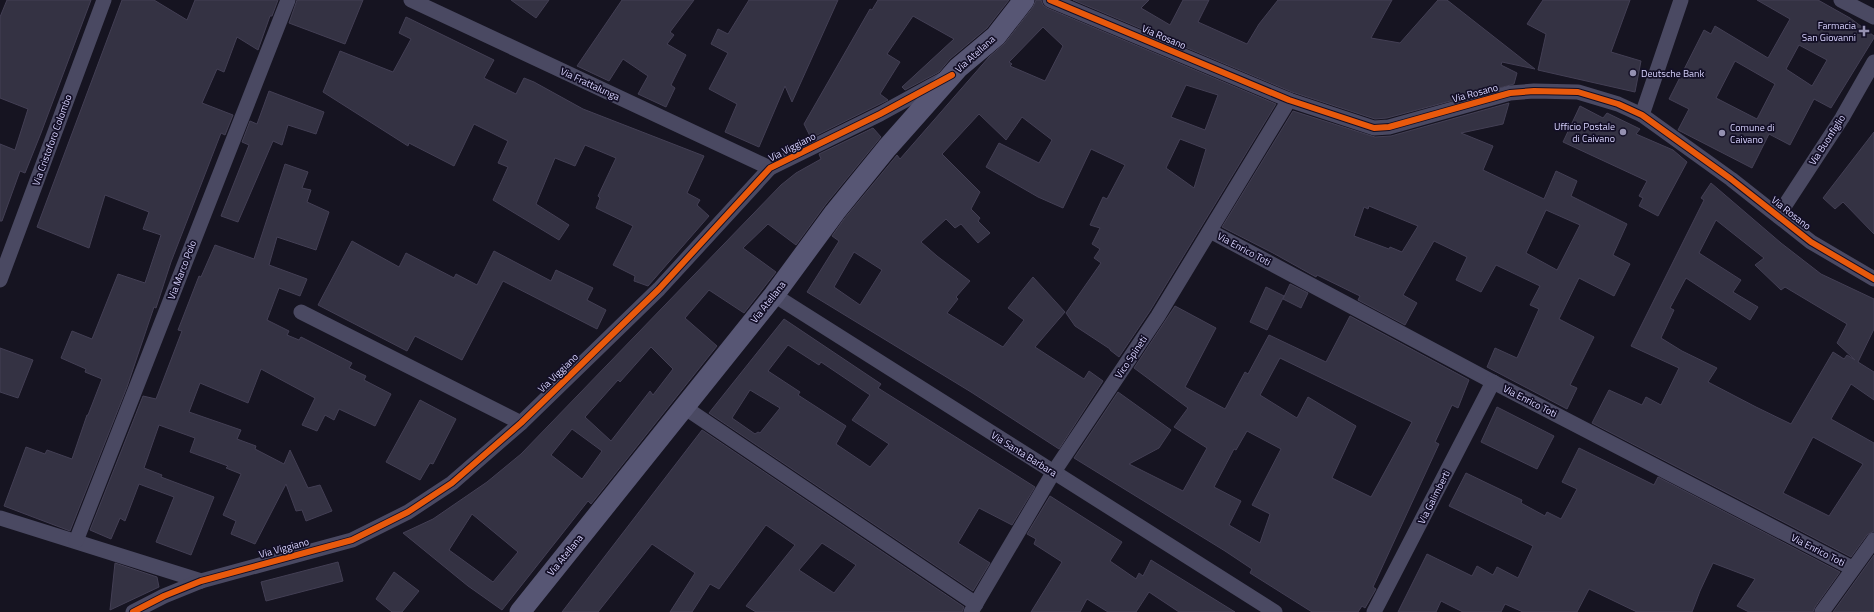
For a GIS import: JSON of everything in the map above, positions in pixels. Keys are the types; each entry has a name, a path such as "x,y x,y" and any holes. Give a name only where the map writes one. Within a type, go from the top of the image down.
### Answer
{"main road":[{"name":"Via Atellana","path":"520,612 774,295 834,212 887,148 952,75 996,36 1024,0"}],"street":[{"name":"Via Cristoforo Colombo","path":"0,280 104,0"},
{"name":"Via Marco Polo","path":"76,540 288,0"},
{"name":"Via Frattalunga","path":"410,0 770,168"},
{"name":"Via Rosano","path":"1050,0 1289,100 1374,128 1389,127 1510,93 1534,90 1578,92 1618,104 1642,115 1811,242 1874,279"},
{"path":"1642,115 1681,0"},
{"path":"1841,0 1874,17"},
{"name":"Via Buonfiglio","path":"1778,216 1842,118 1874,62"},
{"name":"Via Viggiano","path":"133,612 164,596 200,581 352,540 408,512 452,483 521,423 659,289 770,168 880,114 952,75"},
{"name":"Vico Spineti","path":"973,608 1053,472 1158,316 1289,100"},
{"name":"Via Enrico Toti","path":"1210,231 1494,382 1852,568"},
{"name":"Via Santa Barbara","path":"774,295 1275,612"},
{"path":"301,312 521,423"},
{"name":"Via Galimberti","path":"1374,612 1494,382"},
{"path":"684,407 973,608"},
{"path":"0,518 76,540 200,581"},
{"path":"1822,612 1852,568 1874,540"}],"building":[{"path":"7,0 91,0 25,173 20,171 2,221 0,221 0,144 15,150 28,109 0,98 0,17"},
{"path":"122,0 154,0 187,20 195,0 278,0 272,16 270,16 258,50 237,37 224,72 217,69 202,103 233,115 225,135 221,133 171,262 156,308 154,307 127,387 70,531 4,506 26,447 45,454 47,450 72,459 87,415 102,379 85,372 86,369 61,358 72,331 92,339 118,274 145,283 161,235 143,229 149,212 105,195 89,248 37,227"},
{"path":"297,0 363,0 345,44 289,23"},
{"path":"511,0 549,0 536,18"},
{"path":"622,0 694,0 670,32 674,35 667,44 686,55 671,85 675,88 666,107 638,94 648,76 623,59 609,81 577,66"},
{"path":"749,0 838,0 792,102 785,86 759,147 725,132 737,104 709,89 728,53 711,44 718,29 728,34"},
{"path":"878,0 1009,0 987,28 950,59 939,72 905,90 902,87 954,39 913,16 887,54 900,62 880,94 888,100 811,138 804,124 870,9 872,10"},
{"path":"1036,0 1041,0 1043,5 1047,8 1276,104 1150,311 1119,357 1110,349 1075,326 1066,313 1101,263 1094,258 1100,249 1092,244 1100,228 1090,225 1103,197 1107,199 1125,165 1091,149 1063,208 1038,197 986,167 999,143 1039,163 1052,140 1022,117 1006,140 979,114 942,154 980,192 971,209 980,218 978,221 990,233 978,243 961,224 955,228 946,219 921,242 970,281 956,297 958,299 947,313 1003,347 1024,320 1008,308 1033,277 1065,312 1035,347 1084,379 1089,371 1103,381 1059,449 971,392 807,292 839,241 832,236 844,219 897,155 900,159 989,57 1005,43 1033,7","holes":["1043,27 1063,46 1045,81 1010,66 1012,64 1009,62","1186,85 1218,95 1205,130 1171,117","1180,139 1206,149 1194,188 1166,168","854,252 882,270 860,305 834,287"]},
{"path":"1073,0 1149,0 1141,8 1170,25 1183,0 1209,0 1198,22 1247,44 1259,24 1278,0 1392,0 1371,38 1400,43 1438,0 1447,0 1535,69 1502,62 1501,65 1517,73 1514,84 1387,118 1375,119 1292,92"},
{"path":"1543,0 1630,0 1611,52 1641,61 1635,92 1538,70 1546,34 1527,24"},
{"path":"1757,0 1818,0 1850,18 1874,36 1831,108 1814,99 1790,145 1769,134 1752,168 1678,130 1689,109 1669,99 1704,30 1711,34 1715,26 1768,58 1790,19","holes":["1799,45 1827,60 1812,86 1786,69","1735,61 1775,84 1757,119 1716,98"]},
{"path":"406,17 494,60 484,78 516,94 524,78 583,109 704,156 687,193 700,200 697,205 709,216 648,286 634,281 635,276 613,265 633,226 596,208 600,198 598,196 616,158 585,145 575,166 555,158 536,204 569,225 559,240 493,200 508,167 498,163 508,141 474,124 454,166 409,143 408,146 323,92 340,51 393,72 411,39 399,33"},
{"path":"269,91 324,112 316,134 288,125 282,145 273,141 238,222 221,216 249,145 242,142 250,121 257,124"},
{"path":"1509,103 1503,124 1461,133 1493,146 1483,170 1544,199 1556,171 1577,181 1571,196 1627,224 1613,255 1630,264 1614,296 1579,278 1559,319 1594,337 1570,385 1577,388 1567,409 1487,367 1495,348 1517,358 1539,309 1530,305 1540,286 1496,265 1481,292 1456,280 1467,257 1434,241 1403,295 1417,303 1405,325 1358,300 1360,296 1317,275 1316,277 1222,227 1293,111 1375,137 1391,136","holes":["1369,206 1418,226 1402,252 1390,247 1389,249 1354,236 1364,207 1368,209","1546,210 1580,225 1557,270 1526,253"]},
{"path":"1580,106 1603,118 1607,113 1640,129 1636,134 1673,150 1687,162 1658,216 1639,206 1643,198 1639,196 1647,181 1563,142"},
{"path":"873,128 881,137 826,204 796,245 768,224 743,248 776,272 744,313 709,290 685,318 717,346 591,504 588,501 502,610 468,586 403,533 433,519 487,482 521,454 781,185 796,173 821,159 819,154","holes":["651,347 673,369 653,395 650,391 611,441 585,417 618,380 620,382","572,429 602,451 582,479 551,455","472,514 518,552 493,582 449,550"]},
{"path":"1874,132 1874,234 1843,202 1835,209 1823,198"},
{"path":"285,164 308,172 302,188 311,190 307,202 329,212 316,250 277,237 269,265 307,279 300,296 279,288 267,320 289,331 287,335 299,340 301,337 352,363 349,368 366,376 364,380 391,394 375,426 339,409 334,420 325,415 317,431 302,425 315,398 261,369 248,403 200,383 189,412 241,430 237,439 256,446 255,449 284,464 290,450 308,488 320,485 332,511 306,521 302,510 296,511 286,484 255,544 231,534 236,521 223,515 241,474 226,468 228,466 190,452 195,438 159,425 144,468 162,475 161,477 214,497 191,555 156,542 174,497 139,484 125,521 120,518 111,539 90,530 143,396 156,399 182,331 178,330 199,276 201,277 215,245 254,259"},
{"path":"1711,183 1781,243 1821,274 1874,299 1874,329 1858,362 1874,372 1874,400 1851,384 1831,419 1874,443 1874,531 1867,535 1851,557 1592,423 1609,390 1642,405 1646,397 1661,405 1679,368 1631,346 1704,200 1701,198","holes":["1716,220 1764,258 1755,265 1781,290 1785,287 1847,324 1837,343 1855,360 1847,355 1844,359 1833,352 1791,424 1708,382 1717,368 1682,351 1661,338 1674,310 1670,308 1686,278 1750,320 1758,307 1733,292 1741,280 1699,253","1813,437 1863,464 1829,516 1783,493"]},
{"path":"352,241 399,267 406,253 454,278 456,274 477,285 494,251 551,281 556,270 593,288 587,300 606,310 597,329 503,281 462,360 415,336 407,351 318,305"},
{"path":"1290,284 1308,293 1301,308 1283,299"},
{"path":"1266,287 1284,296 1267,330 1250,322"},
{"path":"1175,306 1216,328 1185,387 1225,409 1245,372 1248,374 1269,335 1326,362 1350,316 1469,380 1458,408 1452,405 1435,442 1439,444 1373,587 1376,589 1365,608 1362,606 1358,612 1312,612 1250,573 1252,569 1225,551 1074,458 1118,392 1171,430 1159,448 1129,464 1183,491 1207,448 1174,427 1188,408 1134,368","holes":["1280,358 1412,422 1371,497 1332,478 1356,426 1308,397 1297,418 1260,395","1247,431 1281,449 1252,505 1270,514 1260,543 1229,525 1241,501 1214,487 1234,449 1236,450"]},
{"path":"784,319 881,384 878,388 1035,487 1012,525 979,508 958,543 990,563 973,591 709,413","holes":["788,345 819,365 821,362 870,395 852,420 889,444 870,467 836,444 846,426 798,395 800,392 768,371","750,390 780,408 760,433 758,432 755,434 732,418"]},
{"path":"0,348 33,360 18,398 0,392"},
{"path":"420,400 456,419 433,464 430,463 420,480 386,462"},
{"path":"1497,407 1554,436 1537,469 1481,442"},
{"path":"702,430 964,607 962,612 756,612 746,606 795,545 766,525 719,589 710,584 692,612 670,612 695,573 652,544 598,612 562,612","holes":["822,543 856,565 834,593 799,570"]},
{"path":"1579,448 1654,485 1658,477 1840,572 1813,612 1749,612 1737,606 1755,579 1713,563 1692,612 1637,612 1589,589 1577,612 1523,612 1505,604 1501,612 1463,612 1441,601 1436,612 1398,612 1427,554 1472,576 1477,566 1493,575 1497,567 1518,578 1533,546 1449,506 1466,473 1522,500 1521,503 1545,516 1547,512 1561,519 1577,489 1562,482"},
{"path":"1050,496 1122,542 1110,561 1136,579 1139,573 1143,576 1151,560 1235,612 1179,612 1149,592 1136,612 1108,612 1087,599 1080,612 1031,612 1062,562 1034,544 1036,539 1027,534"},
{"path":"1874,555 1874,612 1833,612"},
{"path":"338,562 343,581 266,601 261,582"},
{"path":"115,563 157,577 159,587 110,610"},
{"path":"394,572 419,591 402,612 392,612 376,599"}],"cycle path":[{"path":"1050,0 1289,100 1374,128 1389,127 1510,93 1534,91 1578,92 1618,104 1642,115 1731,179 1811,242 1874,279"},
{"path":"133,612 164,596 201,581 352,540 408,512 452,483 521,423 659,289 770,168 880,114 952,75"}],"place":[{"name":"Farmacia San Giovanni","path":"1864,31"},
{"name":"Deutsche Bank","path":"1633,73"},
{"name":"Ufficio Postale di Caivano","path":"1623,132"},
{"name":"Comune di Caivano","path":"1722,133"}]}
